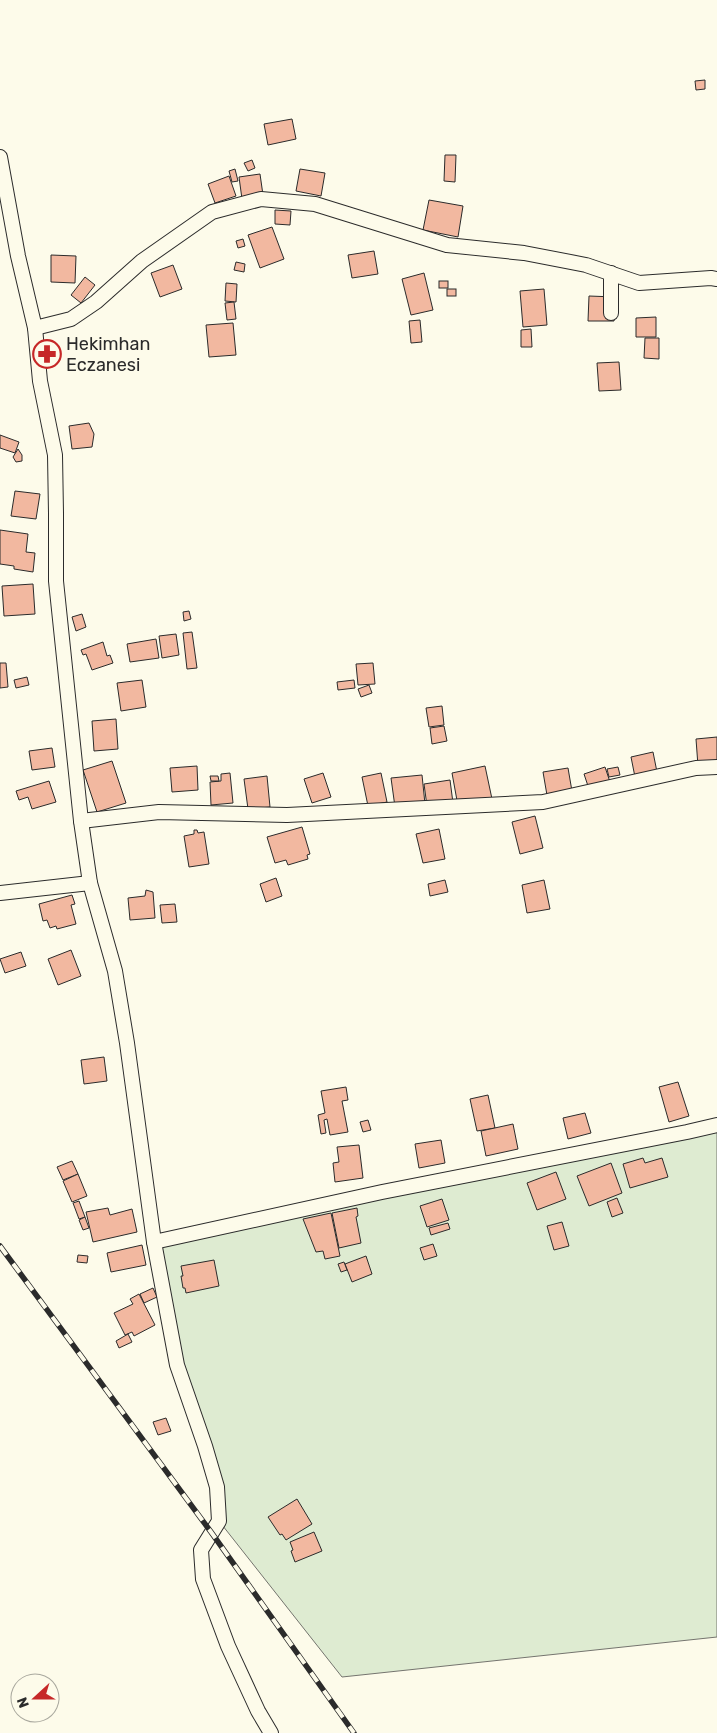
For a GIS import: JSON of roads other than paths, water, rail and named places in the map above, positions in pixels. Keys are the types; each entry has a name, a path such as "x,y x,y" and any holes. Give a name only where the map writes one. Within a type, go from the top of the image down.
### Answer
{"street":[{"path":"0,157 18,256 35,328 40,380 54,455 56,581 80,821 90,883 116,980 127,1043 154,1242 177,1365 217,1487 219,1521 201,1550 203,1579 228,1646 258,1710 272,1733"},
{"path":"35,328 71,319 96,302 142,261 212,212 261,199 315,204 447,245 524,254 586,265 639,283 717,279"},
{"path":"611,273 611,313"},
{"path":"80,821 159,812 287,815 543,802 696,768 717,767"},
{"path":"0,893 90,883"},
{"path":"154,1242 392,1190 717,1125"}],"railway":[{"path":"0,1246 211,1532 354,1733"}],"place":[{"name":"Hekimhan Eczanesi","path":"47,354"}]}
